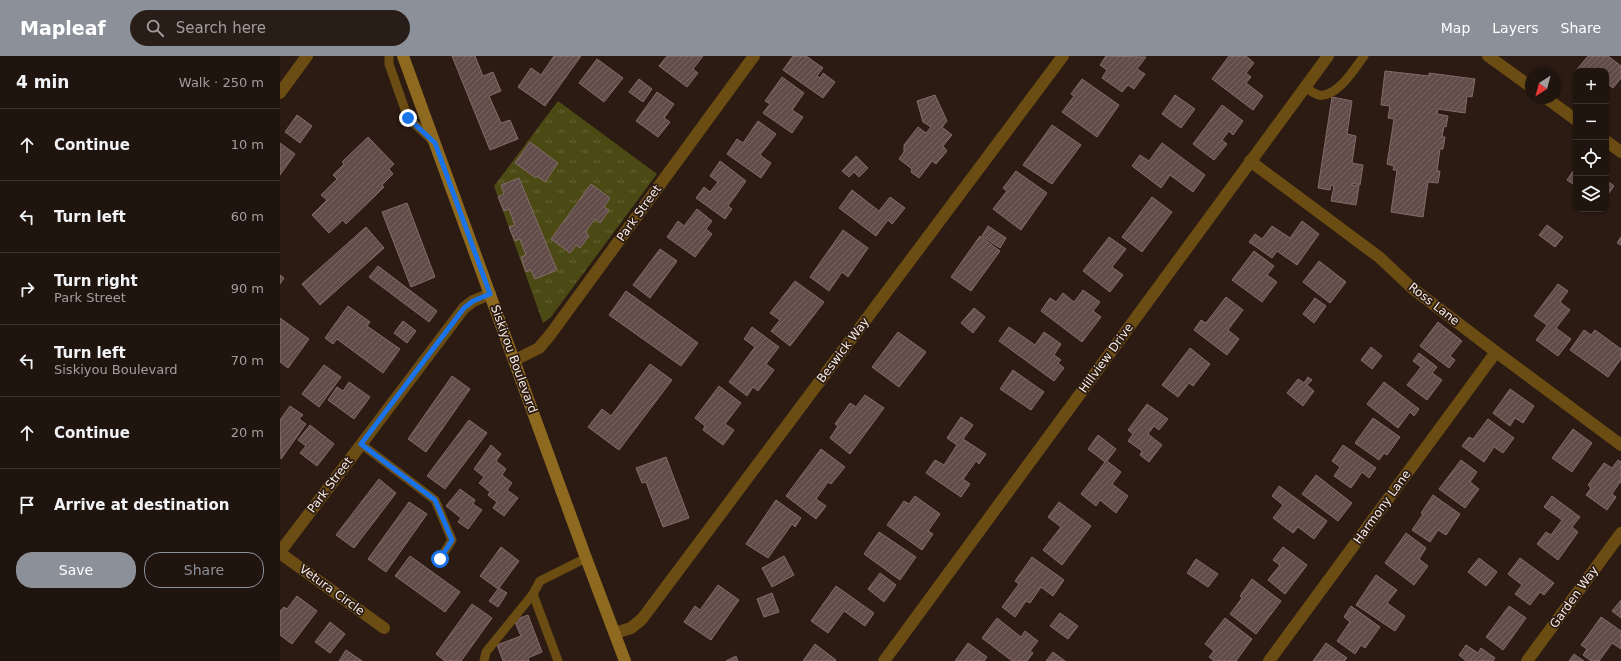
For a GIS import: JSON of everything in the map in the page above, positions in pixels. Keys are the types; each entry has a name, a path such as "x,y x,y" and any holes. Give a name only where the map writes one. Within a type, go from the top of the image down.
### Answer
{"main road":[{"name":"Siskiyou Boulevard","path":"403,56 625,661"}],"street":[{"path":"280,94 307,56"},
{"name":"Park Street","path":"515,360 539,348 550,335 754,56"},
{"name":"Beswick Way","path":"615,633 630,628 642,619 1063,56"},
{"name":"Hillview Drive","path":"884,661 1328,56"},
{"path":"1488,56 1525,83"},
{"path":"1554,104 1573,118"},
{"path":"1609,143 1621,152"},
{"name":"Ross Lane","path":"1250,161 1379,257 1412,288 1621,444"},
{"name":"Park Street","path":"280,552 464,308 473,301 490,294"},
{"name":"Harmony Lane","path":"1269,661 1496,352"},
{"name":"Garden Way","path":"1528,661 1621,533"},
{"name":"Vetura Circle","path":"280,552 384,628"}],"lane":[{"path":"389,56 389,64 408,118 435,143"},
{"path":"1305,87 1319,95 1328,94 1346,80 1364,56"},
{"path":"361,444 435,500 452,540 440,559"},
{"path":"484,661 486,652 533,594 540,581 586,558"},
{"path":"533,594 558,661"}],"green space":[{"path":"558,101 657,174 551,317 543,323 494,186"}],"building":[{"path":"452,56 475,56 483,76 493,72 501,91 489,96 501,123 510,120 518,139 490,150"},
{"path":"554,56 581,56 545,106 518,87 531,68 541,75"},
{"path":"667,56 703,56 693,69 698,73 687,87 659,66"},
{"path":"793,56 806,56 823,68 817,76 820,78 823,73 835,82 823,98 783,70"},
{"path":"1106,56 1146,57 1137,69 1145,74 1134,89 1128,85 1122,92 1102,78 1107,70 1100,65"},
{"path":"1229,56 1246,56 1254,63 1246,73 1251,77 1246,83 1263,96 1253,110 1212,79"},
{"path":"1588,56 1608,56 1621,66 1621,78 1613,88 1609,85 1609,68 1578,68"},
{"path":"597,59 623,78 604,102 579,83"},
{"path":"1385,71 1429,76 1429,73 1475,79 1472,97 1467,96 1465,113 1438,109 1437,114 1448,116 1442,137 1445,137 1443,149 1440,149 1437,171 1440,171 1438,183 1428,182 1423,217 1391,212 1397,170 1393,170 1394,166 1387,164 1394,119 1388,118 1390,106 1381,105"},
{"path":"782,77 804,93 792,110 803,117 792,133 763,113 770,104 765,101"},
{"path":"639,79 652,89 643,102 629,92"},
{"path":"1082,79 1119,105 1097,137 1062,112 1074,96 1071,94"},
{"path":"657,92 674,104 664,118 670,122 658,137 636,121"},
{"path":"935,95 947,121 942,127 952,135 943,146 947,151 936,164 932,161 919,178 911,172 912,169 899,159 904,152 904,145 918,127 926,133 931,127 923,122 917,101"},
{"path":"1175,95 1195,109 1181,128 1162,114"},
{"path":"1332,97 1352,101 1347,134 1356,136 1352,163 1363,165 1360,185 1352,183 1352,185 1359,186 1356,205 1331,201 1334,186 1331,185 1330,190 1318,188"},
{"path":"1222,105 1243,121 1233,135 1229,131 1222,140 1227,144 1214,160 1193,144"},
{"path":"297,115 312,126 300,143 285,132"},
{"path":"758,121 776,134 760,155 771,163 761,178 727,154 737,139 743,143"},
{"path":"1052,125 1081,145 1052,184 1023,165"},
{"path":"368,137 394,164 389,169 393,174 382,185 384,187 346,224 343,220 329,233 312,215 327,200 321,195 337,179 333,175 344,164 342,162"},
{"path":"530,142 558,163 545,182 537,176 536,178 515,163"},
{"path":"280,143 295,154 280,175"},
{"path":"1162,143 1205,175 1193,192 1170,175 1161,188 1132,166 1140,155 1149,161"},
{"path":"856,156 868,168 859,177 854,172 849,177 842,171"},
{"path":"720,161 746,181 728,206 732,209 725,219 696,198 704,187 710,192 718,182 710,176"},
{"path":"1016,171 1047,193 1021,230 993,209 1007,191 1003,188"},
{"path":"1573,171 1573,184 1567,180"},
{"path":"519,178 557,270 535,279 531,270 526,272 521,257 526,255 520,239 515,241 509,227 515,225 509,209 504,211 498,197 504,194 501,185"},
{"path":"1609,182 1614,186 1609,193"},
{"path":"591,184 610,198 604,207 609,210 600,223 595,219 585,232 589,236 580,248 576,245 570,253 551,239"},
{"path":"852,190 879,211 890,197 905,208 892,224 888,220 876,236 839,208"},
{"path":"1152,197 1172,212 1142,252 1122,237"},
{"path":"407,203 435,277 411,287 382,212"},
{"path":"697,209 712,221 706,229 712,234 695,257 667,237 678,221 684,226"},
{"path":"1302,221 1319,234 1297,265 1277,251 1272,258 1249,242 1255,234 1262,239 1272,226 1290,238"},
{"path":"1547,225 1563,237 1555,247 1539,235"},
{"path":"988,226 1006,238 1000,248 982,236"},
{"path":"366,227 384,248 320,305 302,284"},
{"path":"843,230 868,248 848,277 842,272 829,291 810,277"},
{"path":"980,236 1000,251 971,291 951,277"},
{"path":"1109,237 1126,249 1112,267 1123,275 1110,292 1083,271"},
{"path":"1621,237 1621,245 1617,243"},
{"path":"660,249 677,261 650,298 633,285"},
{"path":"1254,251 1274,266 1267,275 1277,282 1262,302 1232,280"},
{"path":"1319,261 1346,282 1330,303 1303,282"},
{"path":"378,266 437,311 429,322 369,277"},
{"path":"280,275 284,278 280,284"},
{"path":"795,281 824,302 790,346 771,331 780,320 770,313"},
{"path":"1558,284 1568,291 1560,302 1570,310 1556,328 1571,339 1558,356 1536,340 1547,325 1534,316"},
{"path":"1083,290 1100,302 1093,311 1101,317 1082,342 1041,311 1050,298 1056,302 1063,293 1074,302"},
{"path":"626,291 698,343 681,366 609,315"},
{"path":"1226,297 1243,310 1228,330 1239,339 1227,355 1194,330 1201,320 1206,323"},
{"path":"1315,298 1326,306 1314,323 1303,314"},
{"path":"348,306 370,322 367,326 400,349 383,373 337,339 333,344 325,338"},
{"path":"974,308 985,317 973,333 961,323"},
{"path":"280,318 309,339 288,368 280,362"},
{"path":"403,321 416,331 407,343 394,333"},
{"path":"1438,322 1462,341 1450,356 1455,360 1449,368 1420,346"},
{"path":"752,327 779,347 766,364 774,370 758,391 753,387 747,396 729,382 755,347 744,339"},
{"path":"1009,327 1035,345 1044,332 1061,344 1054,355 1061,360 1058,363 1064,368 1054,381 999,341"},
{"path":"1584,330 1591,335 1595,330 1621,349 1621,359 1608,377 1570,350"},
{"path":"898,332 926,352 899,387 872,367"},
{"path":"1371,347 1382,356 1372,369 1361,360"},
{"path":"1190,348 1210,364 1193,386 1189,383 1178,397 1162,385"},
{"path":"1419,353 1437,367 1432,373 1442,380 1427,400 1407,385 1421,367 1413,361"},
{"path":"650,364 672,380 619,450 588,427 602,409 611,416"},
{"path":"324,365 341,377 319,407 302,394"},
{"path":"1013,370 1044,392 1031,410 1000,389"},
{"path":"452,376 470,389 426,452 408,439"},
{"path":"1308,377 1312,380 1307,385 1314,391 1303,406 1287,393 1298,379 1304,383"},
{"path":"349,382 370,397 354,419 328,400 337,387 343,391"},
{"path":"1384,382 1419,409 1414,416 1410,412 1398,428 1367,404"},
{"path":"719,386 741,403 725,424 734,430 723,445 703,430 705,426 695,418"},
{"path":"1510,389 1534,406 1523,423 1515,418 1510,426 1493,413"},
{"path":"865,395 884,408 850,454 830,438 838,426 835,424 850,403 856,407"},
{"path":"1147,404 1168,419 1159,430 1154,426 1148,434 1162,445 1149,462 1140,455 1142,451 1128,441 1133,434 1128,430"},
{"path":"290,406 303,415 299,419 306,424 281,459 280,420"},
{"path":"961,417 973,425 963,439 986,454 979,464 976,461 963,479 970,484 961,497 926,473 935,460 944,465 957,445 947,438"},
{"path":"1373,418 1400,437 1387,455 1384,453 1379,460 1355,443"},
{"path":"1488,419 1514,438 1503,453 1494,447 1484,462 1462,446 1469,437 1473,439"},
{"path":"469,420 487,433 445,489 427,476"},
{"path":"310,425 334,444 317,466 300,453 306,446 298,440"},
{"path":"1573,429 1592,443 1572,472 1552,458"},
{"path":"1098,435 1116,449 1107,461 1121,472 1112,484 1128,496 1116,513 1100,500 1096,506 1081,494 1105,462 1088,449"},
{"path":"491,445 501,454 496,461 506,469 502,475 512,483 507,490 518,498 504,516 493,508 497,502 488,495 490,492 479,483 484,477 474,469"},
{"path":"1343,445 1376,468 1369,478 1362,472 1351,488 1334,476 1340,467 1332,461"},
{"path":"821,449 845,467 831,484 828,482 816,499 826,506 816,519 786,496"},
{"path":"666,457 689,518 663,527 646,482 642,483 636,468"},
{"path":"1461,460 1477,472 1470,482 1479,489 1465,508 1439,489"},
{"path":"1618,460 1621,462 1621,483 1620,482 1612,494 1616,497 1607,510 1586,495 1591,488 1588,485 1604,463 1612,468"},
{"path":"1316,475 1352,503 1338,521 1302,494"},
{"path":"379,479 396,493 354,548 336,535"},
{"path":"1279,486 1327,521 1314,539 1298,527 1293,533 1273,518 1283,505 1272,496"},
{"path":"460,489 475,500 473,504 482,510 468,529 458,522 461,518 446,506"},
{"path":"1433,495 1460,514 1446,535 1438,530 1430,542 1412,530 1423,514 1421,513"},
{"path":"915,496 940,514 928,531 933,534 922,550 887,525 904,501 909,504"},
{"path":"1552,496 1580,517 1572,527 1578,532 1558,560 1537,544 1546,532 1551,535 1562,520 1544,507"},
{"path":"776,500 801,518 795,527 792,524 768,558 746,544"},
{"path":"409,502 427,514 386,572 368,559"},
{"path":"1059,502 1091,526 1062,565 1043,550 1061,527 1048,517"},
{"path":"879,532 916,557 900,580 864,554"},
{"path":"1406,533 1426,548 1419,559 1428,566 1414,585 1385,563"},
{"path":"501,547 519,561 499,588 507,593 498,607 489,601 498,589 480,576"},
{"path":"1283,547 1307,565 1285,594 1268,580 1280,565 1273,560"},
{"path":"410,556 460,592 445,612 395,576"},
{"path":"784,556 794,575 772,587 762,568"},
{"path":"1032,557 1064,580 1053,596 1041,587 1030,603 1026,601 1015,617 1002,607 1019,584 1015,581"},
{"path":"1479,558 1497,572 1486,586 1468,572"},
{"path":"1520,558 1554,583 1544,595 1540,592 1530,605 1515,594 1522,585 1508,574"},
{"path":"1196,559 1218,574 1208,587 1187,573"},
{"path":"880,573 896,585 884,602 868,589"},
{"path":"1376,575 1397,590 1387,603 1405,616 1395,631 1356,605"},
{"path":"1252,579 1281,601 1256,634 1230,614 1242,598 1240,596"},
{"path":"718,585 739,600 711,640 684,622 695,606 700,610"},
{"path":"836,586 874,613 865,626 844,611 828,633 811,621"},
{"path":"772,593 779,612 764,617 757,599"},
{"path":"297,596 317,611 292,644 280,635 280,611 284,607 287,609"},
{"path":"1621,600 1621,618 1612,611"},
{"path":"472,604 492,618 461,661 445,661 436,654"},
{"path":"1351,606 1380,627 1365,648 1361,645 1355,654 1337,641 1350,622 1344,617"},
{"path":"1509,606 1526,618 1503,650 1486,637"},
{"path":"1060,613 1078,626 1068,639 1050,626"},
{"path":"528,615 542,652 528,658 529,661 503,661 497,645 521,636 514,620"},
{"path":"1601,617 1621,631 1621,649 1612,643 1599,661 1591,661 1583,655 1587,649 1581,645"},
{"path":"997,618 1021,637 1025,631 1038,641 1030,651 1033,653 1027,661 1012,661 982,638"},
{"path":"1225,618 1252,639 1236,661 1214,661 1209,657 1214,651 1205,644"},
{"path":"330,622 345,634 330,653 315,642"},
{"path":"968,643 987,657 984,661 955,661"},
{"path":"1326,643 1347,658 1344,661 1313,661"},
{"path":"815,644 836,660 803,661"},
{"path":"1466,645 1478,653 1481,648 1495,658 1493,661 1466,661 1459,655"},
{"path":"346,650 362,661 339,661"},
{"path":"1053,652 1065,661 1046,661"},
{"path":"1574,654 1584,661 1569,661"},
{"path":"736,656 738,661 726,661"}],"route":[{"path":"408,118 435,143 490,294 473,301 464,308 361,444 435,500 452,540 440,559"}]}
